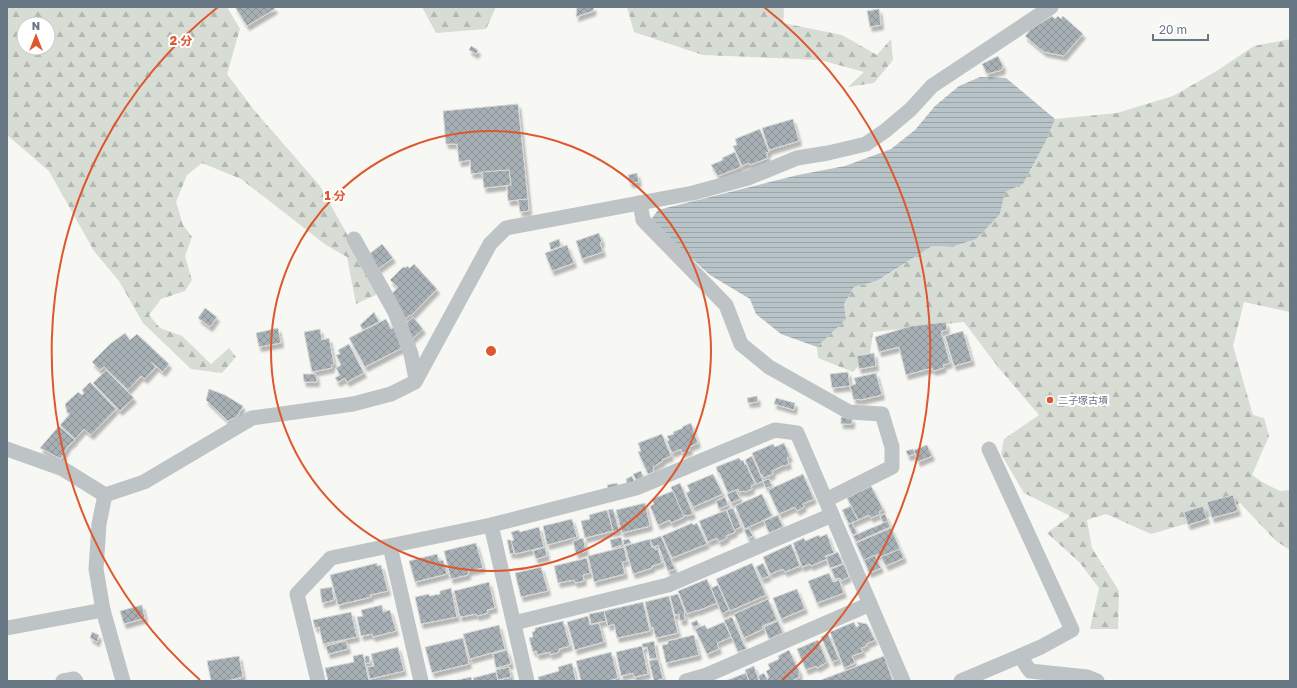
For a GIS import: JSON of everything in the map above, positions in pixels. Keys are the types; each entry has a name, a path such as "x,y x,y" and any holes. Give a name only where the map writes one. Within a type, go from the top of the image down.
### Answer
{"street":[{"path":"105,495 144,482 252,418 353,404 391,394 415,382 490,244 506,228 693,193 748,178 797,158 828,153 866,144 911,110 932,86 1051,7"},
{"path":"640,203 643,220 726,305 741,344 769,367 849,412 882,414 892,447 892,467 826,500"},
{"path":"354,238 396,312 411,354 416,380"},
{"path":"318,681 297,594 331,558 491,525 636,488 775,430 797,433 903,681"},
{"path":"7,449 63,469 105,495"},
{"path":"961,681 1041,647 1072,630 989,450"},
{"path":"105,495 99,524 96,569 103,610 123,681"},
{"path":"514,623 668,585 832,515"},
{"path":"491,525 527,681"},
{"path":"390,546 421,681"},
{"path":"686,681 707,675 870,604"},
{"path":"7,628 103,610"},
{"path":"1020,656 1030,671 1086,676 1097,681"},
{"path":"63,681 74,679 76,681"}],"green space":[{"path":"7,7 227,7 240,29 227,74 254,110 320,186 380,293 356,304 347,257 326,245 241,179 202,163 187,175 176,202 183,225 192,237 185,256 192,280 185,291 161,299 149,315 160,328 182,336 211,364 229,348 236,357 222,373 191,369 143,323 119,281 94,251 49,171 7,135"},
{"path":"422,7 496,7 486,29 436,33"},
{"path":"627,7 784,7 783,23 842,35 877,55 891,39 893,60 874,83 848,87 864,72 820,60 703,55 634,32"},
{"path":"1290,39 1290,312 1244,302 1233,346 1253,415 1264,418 1269,436 1252,475 1280,491 1290,490 1290,550 1276,541 1240,503 1206,518 1151,534 1106,514 1087,520 1092,548 1119,591 1118,629 1090,629 1099,588 1080,563 1047,533 1070,516 1024,493 1001,454 1004,439 1039,415 998,367 964,322 873,332 870,354 853,372 818,358 817,347 846,319 844,304 854,287 878,281 932,246 951,247 1000,214 1005,192 1023,184 1047,139 1055,119 1117,113 1173,96 1215,72 1254,46"}],"shaded area":[{"path":"980,77 1006,78 1055,119 1047,139 1023,184 1005,192 1000,214 976,239 951,247 932,246 877,281 854,287 844,304 846,319 817,347 781,334 756,314 750,299 710,275 650,221 658,210 798,175 845,166 891,149 915,130 935,106 959,86"}],"building":[{"path":"235,7 274,7 275,9 247,26"},
{"path":"577,7 594,7 593,11 576,17"},
{"path":"879,9 881,25 870,27 867,11"},
{"path":"1052,16 1055,19 1058,16 1061,19 1063,16 1083,34 1064,56 1044,52 1025,36 1031,29"},
{"path":"471,46 478,50 476,54 469,50"},
{"path":"998,56 1003,66 1002,70 987,74 982,64"},
{"path":"518,104 528,199 508,201 507,185 511,185 509,170 471,174 470,160 459,162 457,144 446,144 443,111"},
{"path":"793,119 799,141 769,150 762,128"},
{"path":"760,129 769,152 766,153 768,158 750,165 749,163 742,166 733,146 737,145 735,139"},
{"path":"735,152 741,167 718,176 711,165 723,160 722,158"},
{"path":"509,170 511,185 484,188 482,172"},
{"path":"637,173 639,182 630,183 628,175"},
{"path":"528,199 529,211 520,212 518,200"},
{"path":"599,233 603,252 582,259 576,241"},
{"path":"559,239 561,246 551,250 549,243"},
{"path":"382,244 393,258 378,269 368,255"},
{"path":"567,245 574,263 552,271 545,253"},
{"path":"414,264 437,289 411,316 410,315 406,319 390,296 398,287 390,280 403,267 405,268 407,266 410,268"},
{"path":"205,308 217,317 210,327 198,318"},
{"path":"374,312 379,322 363,330 360,325"},
{"path":"413,317 423,329 410,341 405,325"},
{"path":"386,319 391,329 396,326 404,347 365,367 349,338"},
{"path":"946,322 947,330 941,331 950,363 943,365 944,368 933,371 932,368 906,375 899,347 879,352 875,337 911,326"},
{"path":"278,328 281,343 259,347 256,333"},
{"path":"320,329 322,340 329,338 334,364 331,365 332,368 312,372 304,332"},
{"path":"963,331 972,361 954,366 945,336"},
{"path":"125,333 130,340 137,334 169,364 163,372 151,362 156,367 145,379 141,376 128,390 104,367 100,370 92,362 110,344"},
{"path":"349,344 364,373 347,382 345,378 338,382 335,378 340,375 336,368 341,365 336,355 340,354 338,350"},
{"path":"874,353 876,366 859,369 857,356"},
{"path":"106,370 134,398 120,411 93,383"},
{"path":"848,372 850,386 832,388 830,374"},
{"path":"876,373 882,395 854,400 850,386 856,384 854,378"},
{"path":"303,374 316,374 317,382 304,382"},
{"path":"90,382 116,409 91,435 84,429 75,439 60,425 70,414 67,412 65,404 78,392 82,395 84,393 82,390"},
{"path":"209,389 225,395 243,406 237,417 228,421 206,400"},
{"path":"757,396 758,402 748,403 747,398"},
{"path":"776,398 795,403 794,410 774,404"},
{"path":"841,417 852,418 852,424 841,424"},
{"path":"691,423 698,443 689,447 690,450 682,453 681,449 672,453 667,441 669,440 667,436 674,434 673,432"},
{"path":"59,426 75,440 68,446 61,459 40,448"},
{"path":"662,434 671,456 662,460 663,461 653,467 654,472 648,474 638,452 641,451 638,443"},
{"path":"784,443 790,457 787,458 789,464 772,471 773,474 764,478 762,474 761,475 752,453 773,444 775,447"},
{"path":"927,445 932,456 918,462 914,450"},
{"path":"913,449 915,454 908,456 906,451"},
{"path":"752,456 763,481 756,484 745,460"},
{"path":"739,458 741,461 743,460 745,465 746,464 755,484 751,486 752,489 745,492 739,492 738,489 728,493 716,467"},
{"path":"641,471 643,477 636,480 633,474"},
{"path":"713,474 723,494 693,507 686,493 690,491 687,485"},
{"path":"803,474 814,499 803,504 804,507 797,511 795,507 779,514 768,490"},
{"path":"632,476 634,481 627,484 626,479"},
{"path":"769,479 772,486 766,488 763,481"},
{"path":"617,483 618,487 608,489 607,485"},
{"path":"680,483 693,514 687,516 683,516 671,487"},
{"path":"871,486 883,509 879,512 880,514 871,518 869,515 858,520 847,498"},
{"path":"736,490 740,499 731,503 727,494"},
{"path":"673,491 684,517 671,523 670,520 658,525 650,506 654,504 652,499"},
{"path":"762,494 772,516 745,529 735,506"},
{"path":"1233,495 1238,511 1212,518 1207,502"},
{"path":"725,497 728,505 719,509 716,501"},
{"path":"645,503 650,526 622,533 616,510"},
{"path":"851,506 858,520 849,524 842,510"},
{"path":"1203,506 1207,519 1188,525 1184,512"},
{"path":"733,508 741,527 734,530 727,510"},
{"path":"613,509 619,530 613,532 608,510"},
{"path":"607,510 613,531 585,538 581,521 590,519 589,515"},
{"path":"726,510 735,532 726,536 727,538 719,542 717,538 708,542 699,521"},
{"path":"885,514 888,521 883,523 880,516"},
{"path":"778,515 783,527 769,533 764,521"},
{"path":"572,519 577,537 547,545 543,526"},
{"path":"888,521 890,527 856,542 853,536"},
{"path":"692,523 693,525 697,523 707,544 672,558 662,536"},
{"path":"852,523 857,533 853,535 848,525"},
{"path":"539,527 544,547 515,554 511,541 514,540 511,532 519,530 520,532"},
{"path":"749,528 753,536 748,538 744,530"},
{"path":"891,528 900,549 880,557 879,554 864,561 856,543"},
{"path":"827,534 834,553 825,556 827,559 811,566 810,564 802,567 793,543 804,538 805,541 819,535 820,537"},
{"path":"661,536 675,569 668,571 658,545 653,547 650,540"},
{"path":"621,537 623,545 612,548 610,540"},
{"path":"583,538 586,551 576,554 573,541"},
{"path":"629,539 631,543 624,545 623,540"},
{"path":"650,539 652,548 655,547 655,550 658,549 662,563 633,574 625,546"},
{"path":"507,540 511,540 514,553 510,554"},
{"path":"476,543 483,568 468,571 468,575 451,579 444,551"},
{"path":"791,544 800,566 785,572 783,569 770,574 763,557"},
{"path":"545,547 547,556 536,559 533,551"},
{"path":"624,547 627,561 622,562 625,574 594,582 588,556"},
{"path":"900,549 904,558 886,566 881,557"},
{"path":"838,552 843,564 830,568 826,557"},
{"path":"437,554 439,561 443,560 447,574 415,582 409,561"},
{"path":"875,555 881,568 869,573 864,560"},
{"path":"587,558 590,573 583,575 584,581 575,583 574,580 558,583 554,566"},
{"path":"377,563 377,566 381,565 388,591 338,605 330,575"},
{"path":"752,563 766,595 730,611 716,579"},
{"path":"763,563 769,576 762,579 756,567"},
{"path":"844,564 849,577 841,581 840,578 835,579 831,569"},
{"path":"541,567 548,591 521,597 515,573"},
{"path":"829,573 833,582 839,580 844,593 817,603 808,581"},
{"path":"707,579 717,603 687,614 678,591"},
{"path":"489,582 495,608 487,610 488,613 477,616 476,614 460,617 454,591"},
{"path":"718,585 729,610 722,614 711,588"},
{"path":"332,587 334,600 322,603 320,589"},
{"path":"451,588 457,617 421,624 415,597 429,594 429,596 440,594 440,591"},
{"path":"797,589 805,609 781,619 773,598"},
{"path":"678,594 685,612 685,620 680,621 679,614 675,615 670,596"},
{"path":"669,596 678,633 656,638 653,627 651,628 645,602"},
{"path":"768,599 777,620 762,626 763,629 744,638 734,614"},
{"path":"643,602 650,631 617,638 614,624 608,626 604,611"},
{"path":"142,605 145,618 124,624 120,611"},
{"path":"382,605 383,612 390,610 396,631 373,637 372,634 361,636 357,617 363,616 361,610"},
{"path":"604,611 606,621 591,624 589,614"},
{"path":"351,612 357,637 323,644 319,627 315,628 313,620"},
{"path":"588,616 590,625 599,623 604,642 575,650 567,622"},
{"path":"732,617 746,649 738,652 724,620"},
{"path":"697,620 699,625 693,627 691,623"},
{"path":"563,621 570,646 559,649 559,652 550,655 550,652 537,655 536,651 533,652 529,638 533,637 532,632 535,631 535,628"},
{"path":"778,621 783,633 769,639 764,627"},
{"path":"724,622 731,637 717,643 719,649 707,654 695,629 705,625 707,629"},
{"path":"854,622 856,627 859,626 857,622 867,624 875,640 866,644 867,646 861,648 863,652 852,656 855,663 844,668 830,632"},
{"path":"499,625 505,649 470,659 463,634"},
{"path":"92,632 99,635 97,642 90,638"},
{"path":"828,634 839,659 832,662 821,637"},
{"path":"694,635 699,655 666,663 662,645 668,644 668,641"},
{"path":"463,638 469,664 432,673 425,647"},
{"path":"818,640 827,662 817,668 816,666 806,670 797,649"},
{"path":"346,641 348,649 328,654 326,646"},
{"path":"654,641 657,658 650,659 647,647 643,648 642,644"},
{"path":"642,646 648,674 634,677 633,673 621,676 616,652"},
{"path":"398,647 404,671 370,679 367,667 374,666 371,654"},
{"path":"507,650 511,664 496,668 493,654"},
{"path":"789,650 800,673 798,674 800,677 791,681 768,681 767,679 769,678 766,671 770,669 768,664 779,659 778,656"},
{"path":"611,652 618,678 608,681 581,681 576,661"},
{"path":"363,654 369,681 328,681 325,668 354,662 353,656"},
{"path":"239,656 243,677 227,681 211,681 207,661"},
{"path":"365,656 369,656 370,663 365,663"},
{"path":"884,656 893,681 821,680"},
{"path":"658,659 663,679 654,681 649,661"},
{"path":"572,663 576,681 539,681 538,677 559,671 558,667"},
{"path":"754,666 759,681 749,681 745,670"},
{"path":"509,667 511,677 498,680 496,670"},
{"path":"496,672 498,681 474,681 473,678"},
{"path":"746,673 749,681 725,681"},
{"path":"764,673 768,681 760,681 758,676"},
{"path":"471,677 472,681 453,681"}],"place":[{"name":"二子塚古墳","path":"1050,400"}]}
